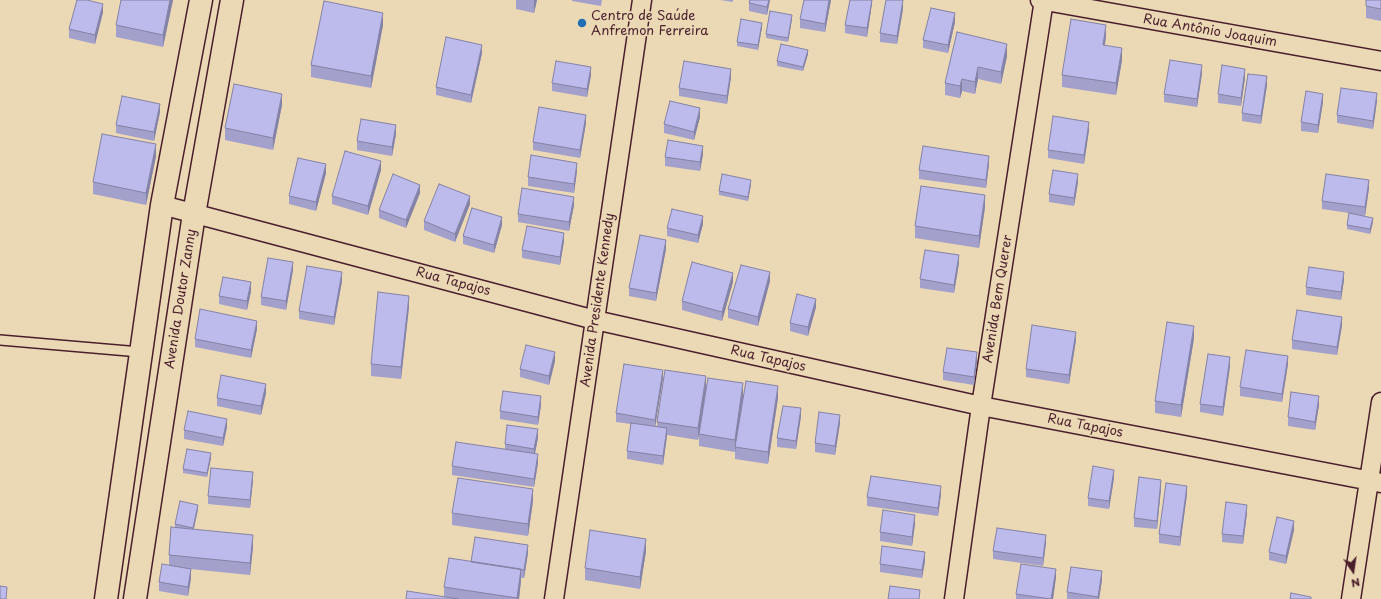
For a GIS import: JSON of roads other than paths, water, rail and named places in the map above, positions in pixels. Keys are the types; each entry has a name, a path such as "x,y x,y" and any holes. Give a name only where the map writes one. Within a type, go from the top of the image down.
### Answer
{"street":[{"path":"106,599 162,205 201,0"},
{"name":"Avenida Doutor Zanny","path":"135,599 194,214 232,0"},
{"name":"Avenida Presidente Kennedy","path":"554,599 642,0"},
{"name":"Rua Antônio Joaquim","path":"1043,0 1381,61"},
{"name":"Avenida Bem Querer","path":"954,599 981,406 1043,0"},
{"name":"Rua Tapajos","path":"162,205 595,320 981,406 1375,482"},
{"path":"1351,599 1375,482 1381,402"}],"lane":[{"path":"0,340 140,352"}],"place":[{"name":"Centro de Saúde Anfremon Ferreira","path":"582,23"}]}
